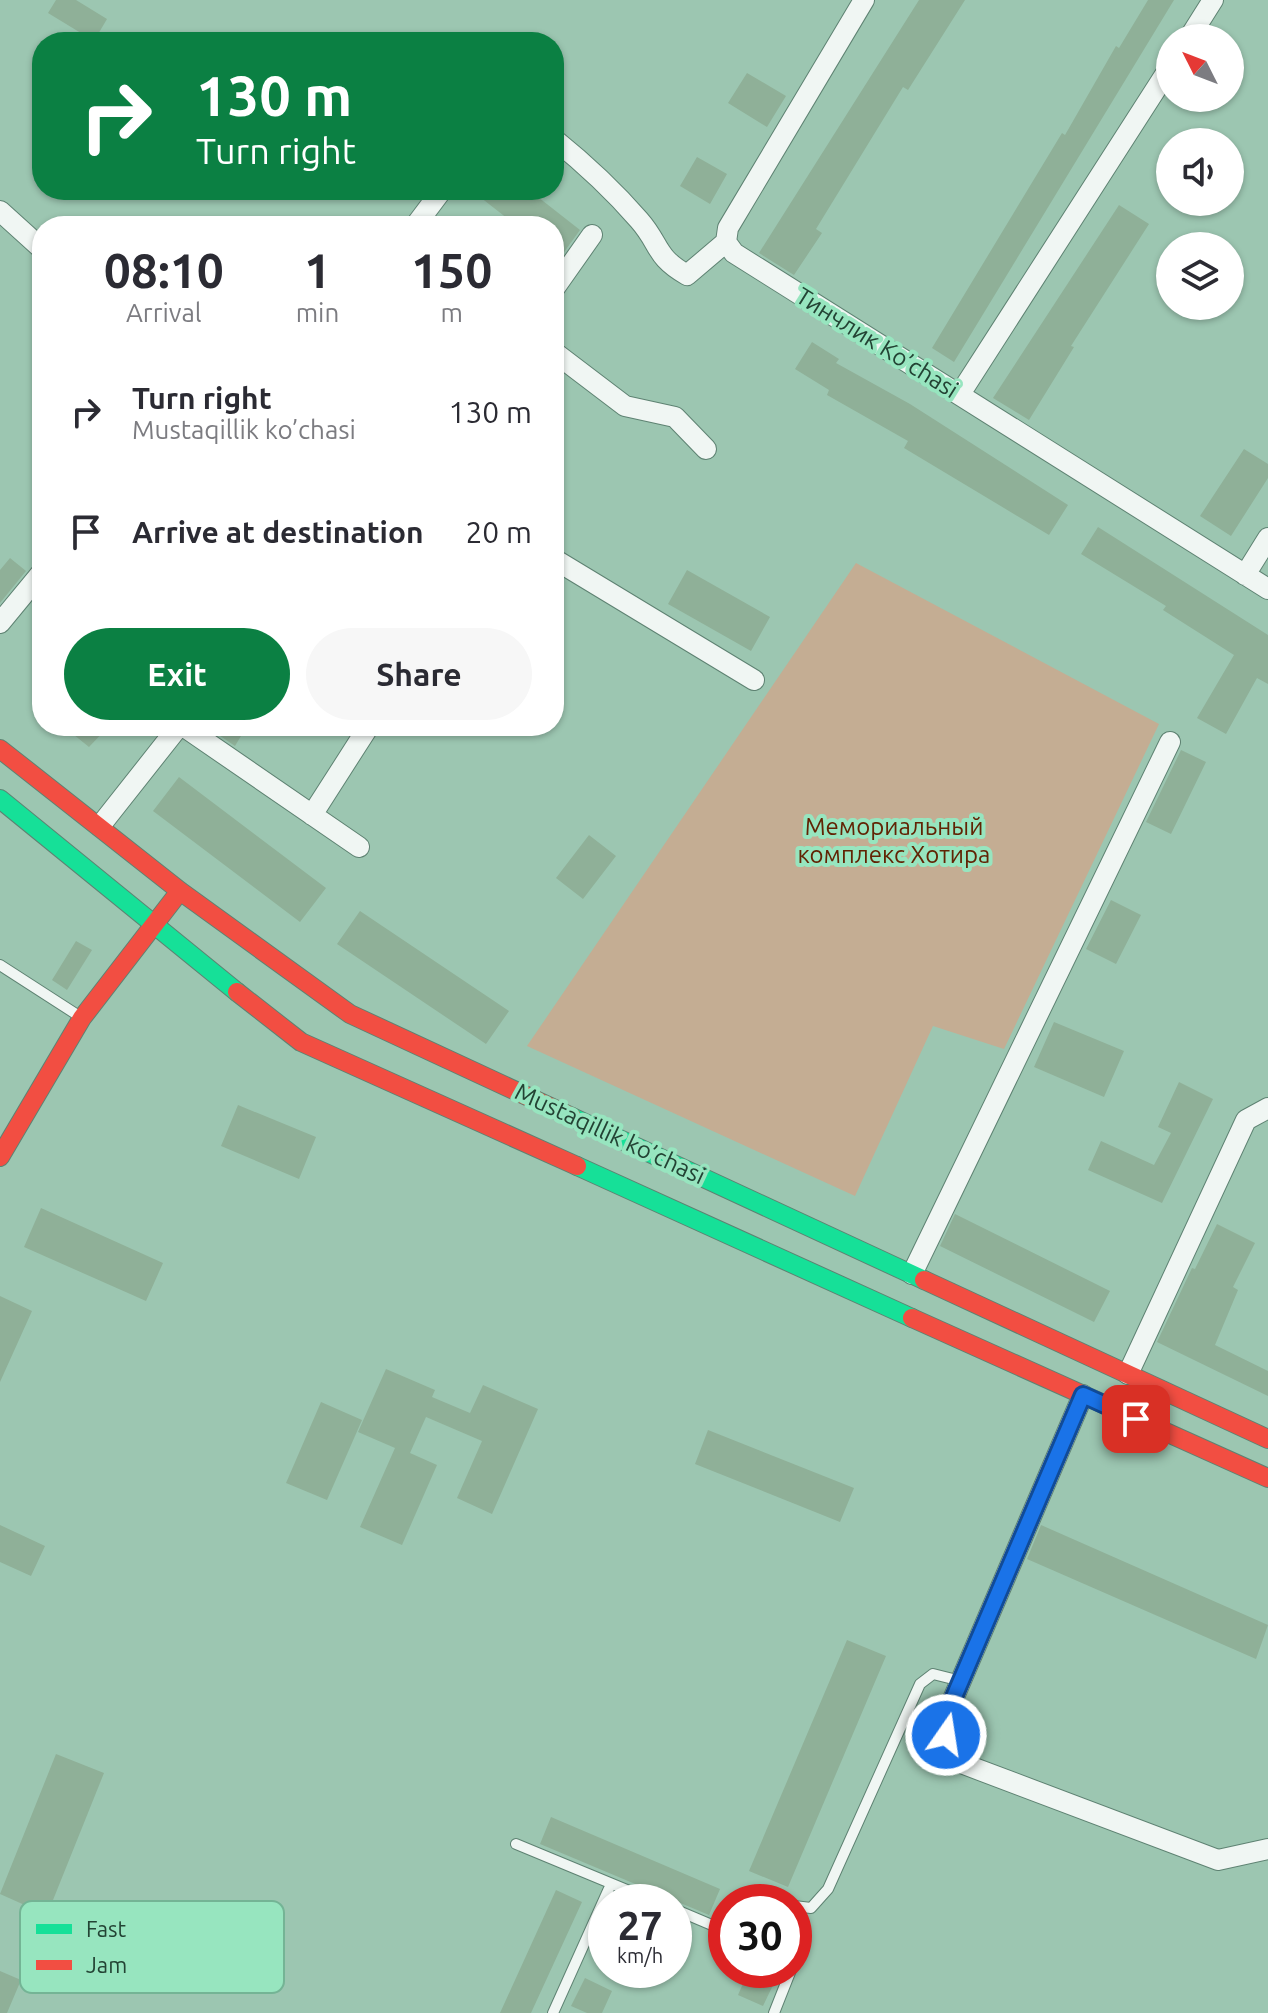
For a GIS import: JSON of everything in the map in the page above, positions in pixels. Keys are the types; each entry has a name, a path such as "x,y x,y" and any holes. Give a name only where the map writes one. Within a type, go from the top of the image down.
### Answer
{"main road":[{"name":"Mustaqillik ko’chasi","path":"0,749 180,891 350,1014 1268,1439"},
{"name":"Mustaqillik ko’chasi","path":"0,799 154,927 301,1042 1268,1478"},
{"path":"0,1157 82,1018 180,891"}],"street":[{"path":"564,147 591,168 642,224 666,263 687,275 726,242 728,228 864,0"},
{"path":"1198,24 1213,0"},
{"path":"960,394 1156,89"},
{"path":"0,211 32,240"},
{"path":"564,275 592,235"},
{"name":"Тинчлик Ko’chasi","path":"726,242 734,253 1268,589"},
{"path":"564,360 625,406 675,417 706,449"},
{"path":"1245,575 1268,538"},
{"path":"564,565 754,680"},
{"path":"0,623 32,584"},
{"path":"100,826 173,736"},
{"path":"196,736 359,847"},
{"path":"312,815 363,736"},
{"path":"912,1274 1170,742"},
{"path":"1128,1374 1246,1120 1268,1108"},
{"path":"1083,1395 945,1718 946,1752 961,1763 1218,1860 1268,1849"}],"lane":[{"path":"0,965 82,1018"},
{"path":"812,1907 828,1889 920,1684 933,1674 961,1681"},
{"path":"516,1844 611,1884"},
{"path":"553,2013 588,1935"},
{"path":"774,2013 784,1988"}],"green space":[{"name":"Мемориальный комплекс Хотира","path":"856,563 1159,724 1004,1049 933,1026 855,1196 527,1046"}],"building":[{"path":"56,0 76,0 107,19 99,32 79,32 48,13"},
{"path":"919,0 965,0 908,90 903,87 816,229 822,233 794,275 759,253"},
{"path":"1148,0 1174,0 1159,24 1156,24 1156,30 954,362 932,348 1062,133 1065,135 1116,46 1119,48"},
{"path":"747,73 786,96 767,127 728,103"},
{"path":"697,157 727,174 710,204 680,186"},
{"path":"484,200 542,200 562,216 504,216"},
{"path":"1119,205 1149,224 1071,346 1074,347 1029,420 993,398"},
{"path":"564,217 580,230 564,252"},
{"path":"812,342 839,359 836,363 910,404 1068,505 1049,535 904,448 908,441 827,395 829,390 795,369"},
{"path":"1244,449 1268,464 1268,478 1231,536 1200,516"},
{"path":"1098,527 1268,635 1268,684 1257,678 1226,734 1197,718 1234,655 1163,610 1166,606 1081,554"},
{"path":"10,558 26,571 0,603 0,570"},
{"path":"687,570 770,617 751,651 668,604"},
{"path":"75,736 99,736 89,747"},
{"path":"220,736 241,736 235,746"},
{"path":"1181,750 1206,762 1171,834 1146,822"},
{"path":"179,777 326,888 300,922 153,811"},
{"path":"589,835 616,856 583,899 556,878"},
{"path":"1111,900 1141,915 1116,964 1086,949"},
{"path":"360,911 509,1011 486,1044 337,944"},
{"path":"76,941 92,950 67,990 52,980"},
{"path":"1054,1022 1124,1051 1104,1097 1034,1067"},
{"path":"1179,1082 1213,1099 1162,1203 1088,1170 1101,1141 1154,1165 1171,1133 1158,1127"},
{"path":"238,1105 316,1137 299,1179 221,1146"},
{"path":"41,1208 163,1263 146,1301 24,1247"},
{"path":"955,1214 1110,1291 1094,1322 940,1246"},
{"path":"1217,1224 1255,1243 1233,1287 1238,1290 1215,1345 1268,1371 1268,1396 1157,1342"},
{"path":"0,1296 32,1311 0,1382"},
{"path":"386,1369 435,1390 432,1397 470,1413 483,1385 538,1409 492,1514 457,1498 482,1441 426,1417 410,1453 437,1465 402,1545 360,1527 395,1448 358,1432"},
{"path":"321,1402 362,1420 327,1500 286,1483"},
{"path":"708,1430 854,1488 840,1522 695,1464"},
{"path":"0,1525 45,1546 31,1576 0,1562"},
{"path":"1041,1525 1268,1625 1256,1659 1027,1559"},
{"path":"847,1640 886,1656 789,1884 781,1884 749,1871"},
{"path":"56,1754 104,1773 53,1901 20,1903 0,1894"},
{"path":"551,1817 708,1884 708,1915 692,1908 692,1884 635,1884 540,1844"},
{"path":"556,1890 582,1902 531,2013 500,2013"},
{"path":"0,1971 20,1980 20,1982 7,2013 0,2013"},
{"path":"585,1978 588,1979 588,1988 612,1991 602,2013 587,2013 571,2006"},
{"path":"741,1988 772,1988 763,2006 738,1995"}],"traffic: fast":[{"path":"0,799 237,992"},
{"path":"572,1117 924,1280"},
{"path":"577,1166 912,1318"}],"traffic: jam":[{"path":"0,749 180,891 350,1014 572,1117"},
{"path":"0,1157 82,1018 180,891"},
{"path":"237,992 301,1042 577,1166"},
{"path":"924,1280 1268,1439"},
{"path":"912,1318 1268,1478"}],"route":[{"path":"946,1735 945,1718 1083,1395 1136,1419"}]}
